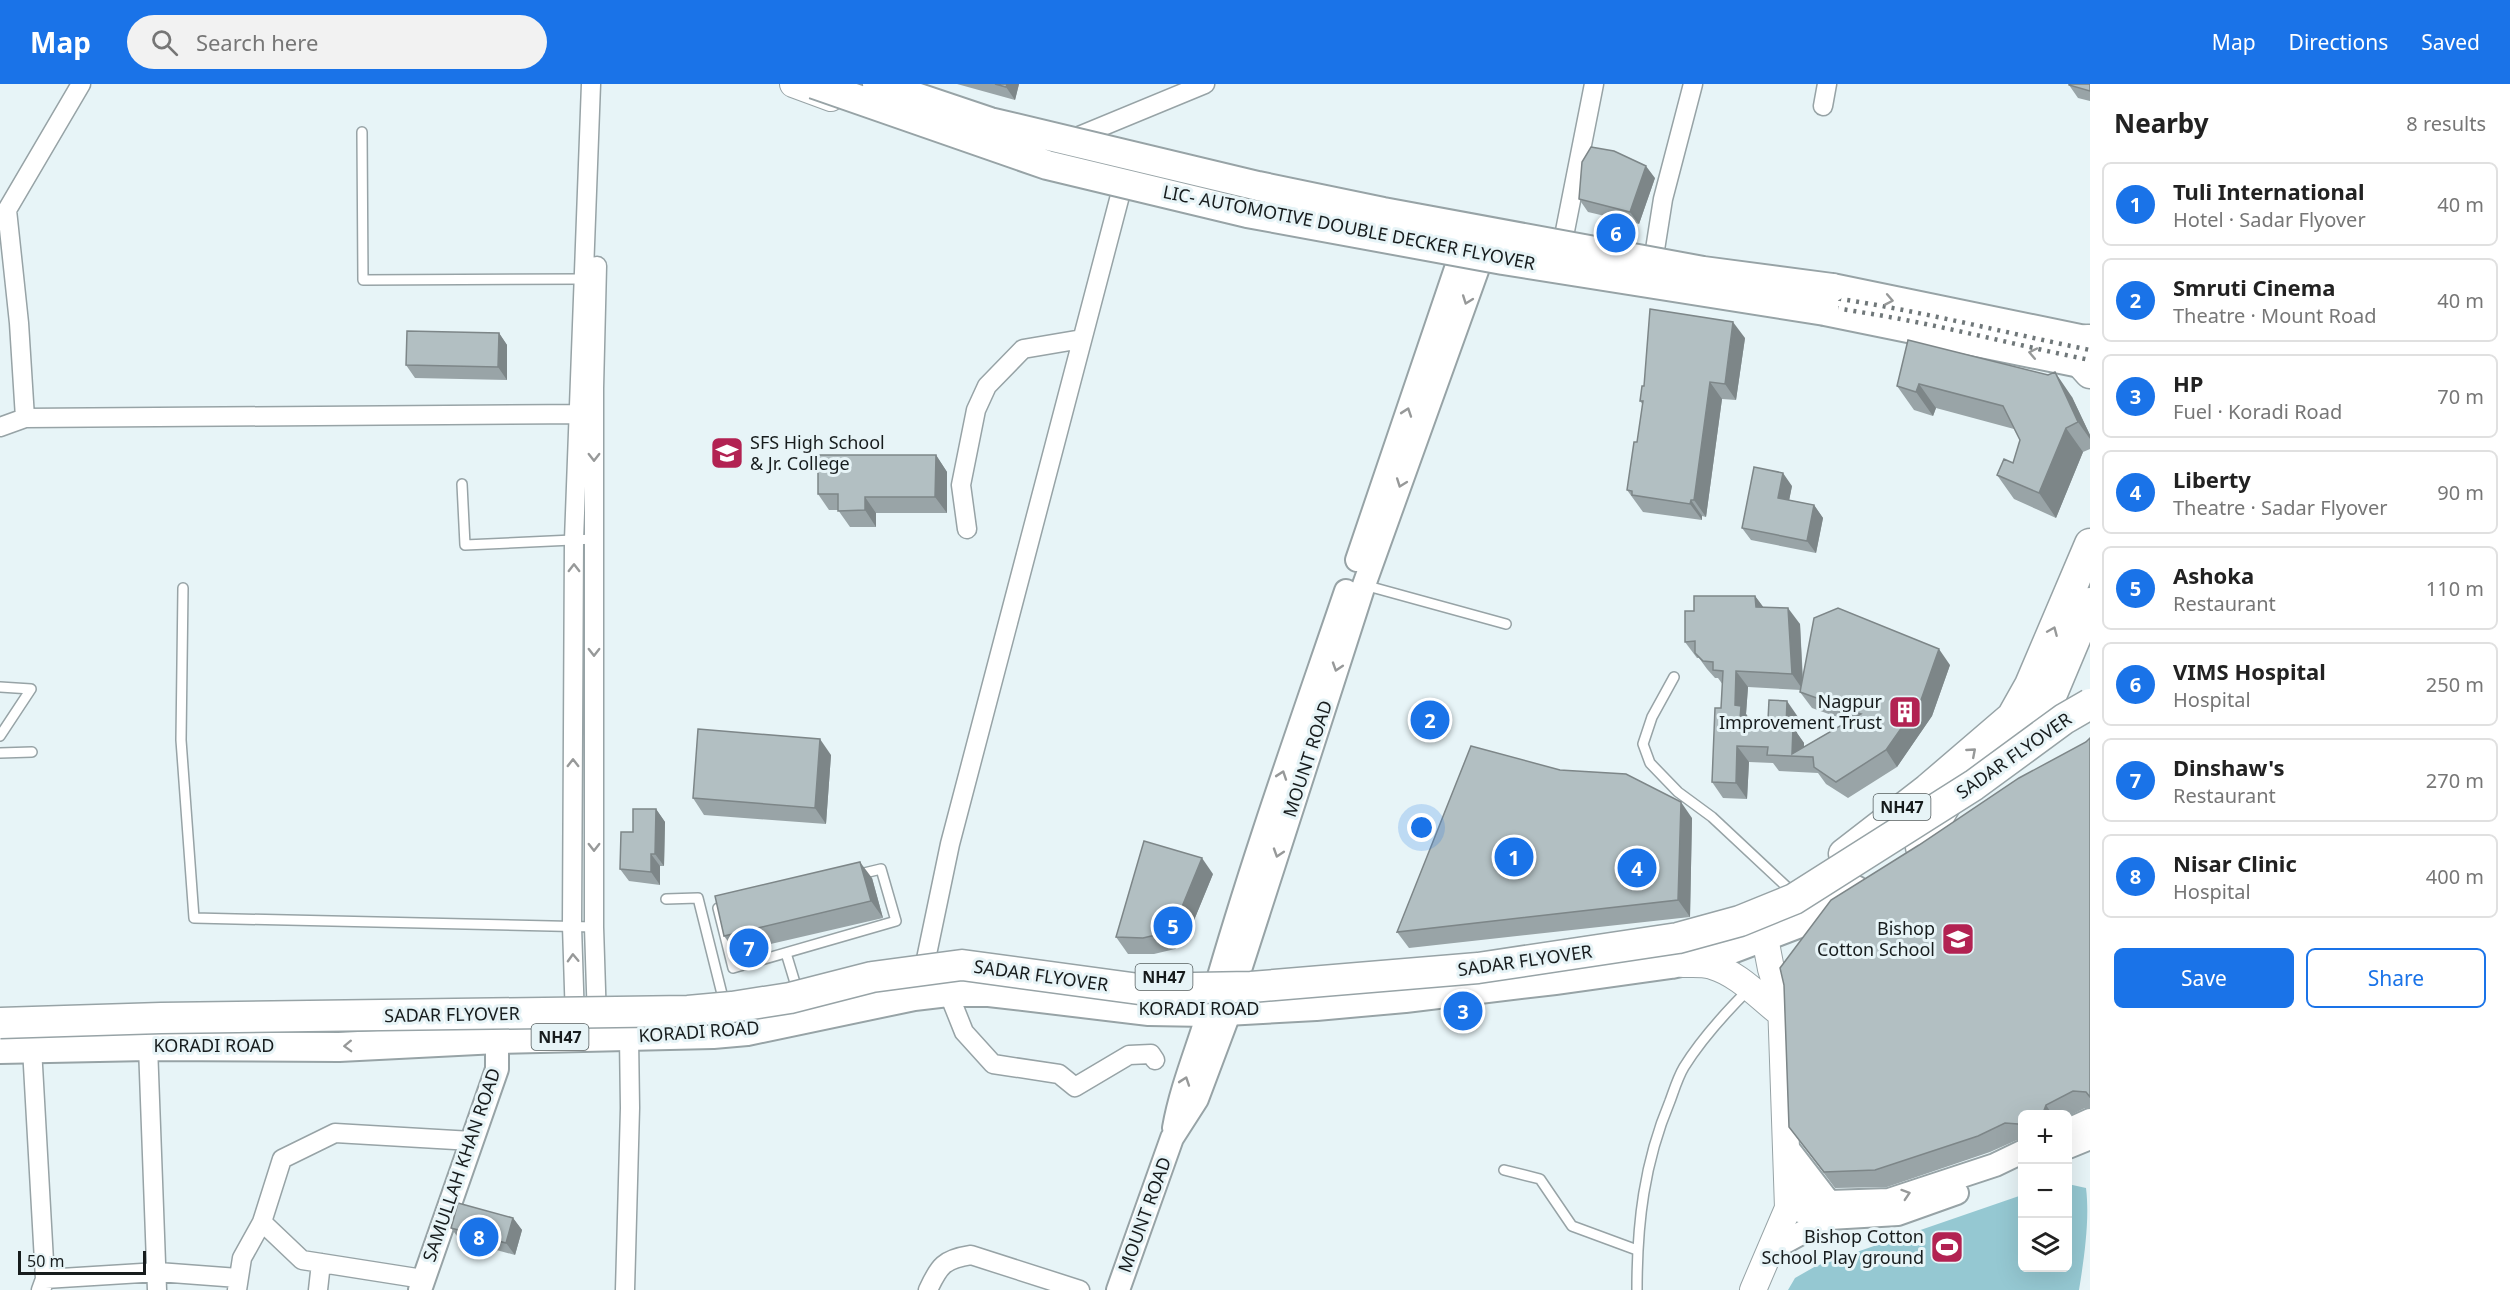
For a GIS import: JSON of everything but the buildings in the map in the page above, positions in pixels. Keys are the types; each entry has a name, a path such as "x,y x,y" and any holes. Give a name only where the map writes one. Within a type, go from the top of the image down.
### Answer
{"highway":[{"path":"1921,847 1953,790 2038,727 2043,688 2090,544"},
{"name":"NH47","path":"1754,907 1789,889 1863,840 1928,789 2012,717 2043,688 2090,603"},
{"name":"SADAR FLYOVER","path":"7,1039 172,1018 688,1011 790,998 872,977 962,965 1139,989 1251,987 1478,968 1614,949 1678,938 1740,921 1794,899 1974,785 2090,704"},
{"name":"SADAR FLYOVER","path":"7,1039 101,1029 501,1026 678,1021 738,1016 913,982 965,977 1146,999 1196,1000 1436,983 1639,957 1693,947 1749,930 1797,910 1884,858 2090,723"}],"main road":[{"name":"LIC- AUTOMOTIVE DOUBLE DECKER FLYOVER","path":"801,84 1047,165 1248,213 1503,260 1828,300"},
{"path":"801,84 973,149 1259,222 1798,316 1828,300"},
{"name":"LIC- AUTOMOTIVE DOUBLE DECKER FLYOVER","path":"877,84 990,122 1258,186 1383,212 1703,271 1828,300"},
{"path":"900,84 988,114 1265,182 1564,236 1654,256 1805,275 1828,300 2088,354"},
{"name":"KORADI ROAD","path":"7,1039 148,1046 339,1047 497,1039 629,1037 747,1031 914,996 948,992 989,992 1149,1011 1219,1011 1405,998 1671,964 1720,953 1765,938 1804,921 2026,778"},
{"path":"1753,1290 1788,1199 1781,1002 1765,938 1754,907"},
{"name":"NH47","path":"0,1011 78,1006 338,1001 497,1004 660,1002 723,998 796,986 876,966 952,957 997,958 1105,973 1166,977 1228,976 1427,963 1594,941 1713,919 1754,907"},
{"path":"1671,964 1710,965 1740,979 1781,1014"}],"street":[{"path":"25,418 19,323 7,210 81,84"},
{"path":"586,1037 586,1002 594,927 594,539 587,415 584,279 591,84"},
{"path":"586,1002 572,926 574,540 587,415 602,84"},
{"path":"1079,136 1186,88 1205,84"},
{"path":"1564,236 1594,84"},
{"path":"1654,256 1664,198 1693,84"},
{"path":"1822,106 1827,84"},
{"path":"926,959 950,844 1122,188"},
{"path":"1228,976 1271,808 1483,223"},
{"name":"MOUNT ROAD","path":"1118,1290 1172,1138 1197,1099 1228,976 1364,585 1470,260"},
{"path":"967,529 962,485 976,410 987,386 1023,349 1082,339"},
{"path":"0,427 25,418 587,415"},
{"path":"948,992 964,1032 993,1064 1059,1074 1075,1087 1129,1055 1152,1054 1155,1060"},
{"path":"625,1290 630,1108 629,1037"},
{"path":"7,1039 43,1285 158,1272 238,1284 242,1258 262,1222 282,1159 335,1133 471,1141"},
{"name":"SAMULLAH KHAN ROAD","path":"421,1285 497,1069 497,1039"},
{"path":"148,1046 157,1290"},
{"path":"2072,1128 2090,1120"},
{"path":"2072,1145 2090,1138"},
{"path":"1786,1146 1829,1210"},
{"path":"1770,1250 1829,1210 1889,1200 1995,1165 2018,1154"},
{"path":"1788,1199 1829,1210 1898,1214 2018,1168"},
{"path":"262,1222 302,1260 421,1285"},
{"path":"928,1290 938,1269 952,1258 971,1255 1080,1290"},
{"path":"318,1290 321,1263"}],"lane":[{"path":"362,132 363,280 584,279"},
{"path":"462,484 465,545 594,539"},
{"path":"1364,585 1506,624"},
{"path":"183,588 181,740 194,918 594,927"},
{"path":"1674,677 1652,717 1642,744 1650,763 1678,792 1712,817 1789,889"},
{"path":"0,687 31,689 0,736"},
{"path":"0,753 32,752"},
{"path":"881,869 896,921 786,953 734,968 717,908 881,869"},
{"path":"666,899 698,897 723,998"},
{"path":"786,953 796,986"},
{"path":"1636,1290 1637,1250 1643,1194 1656,1134 1683,1068 1722,1015 1749,989"},
{"path":"1504,1170 1540,1179 1572,1226 1637,1250"}],"shaded area":[{"name":"Bishop Cotton School Play ground","path":"2072,1185 2086,1188 2087,1226 2079,1290 1788,1290 1795,1278 1816,1266 2018,1196 2018,1272 2072,1272"}],"railway":[{"path":"818,84 944,128 1073,166 1204,198 1468,249 1894,318 2090,360"},
{"path":"846,84 952,120 1060,151 1168,179 1278,203 1498,245 1871,304 2090,350"}],"place":[{"name":"VIMS Hospital","path":"1616,233"},
{"name":"SFS High School & Jr. College","path":"727,453"},
{"name":"Nagpur Improvement Trust","path":"1905,712"},
{"name":"Smruti Cinema","path":"1430,720"},
{"name":"Tuli International","path":"1514,857"},
{"name":"Liberty","path":"1637,868"},
{"name":"Ashoka","path":"1173,926"},
{"name":"Bishop Cotton School","path":"1958,939"},
{"name":"Dinshaw's","path":"749,948"},
{"name":"HP","path":"1463,1011"},
{"name":"Nisar Clinic","path":"479,1237"},
{"name":"Bishop Cotton School Play ground","path":"1947,1247"}]}
